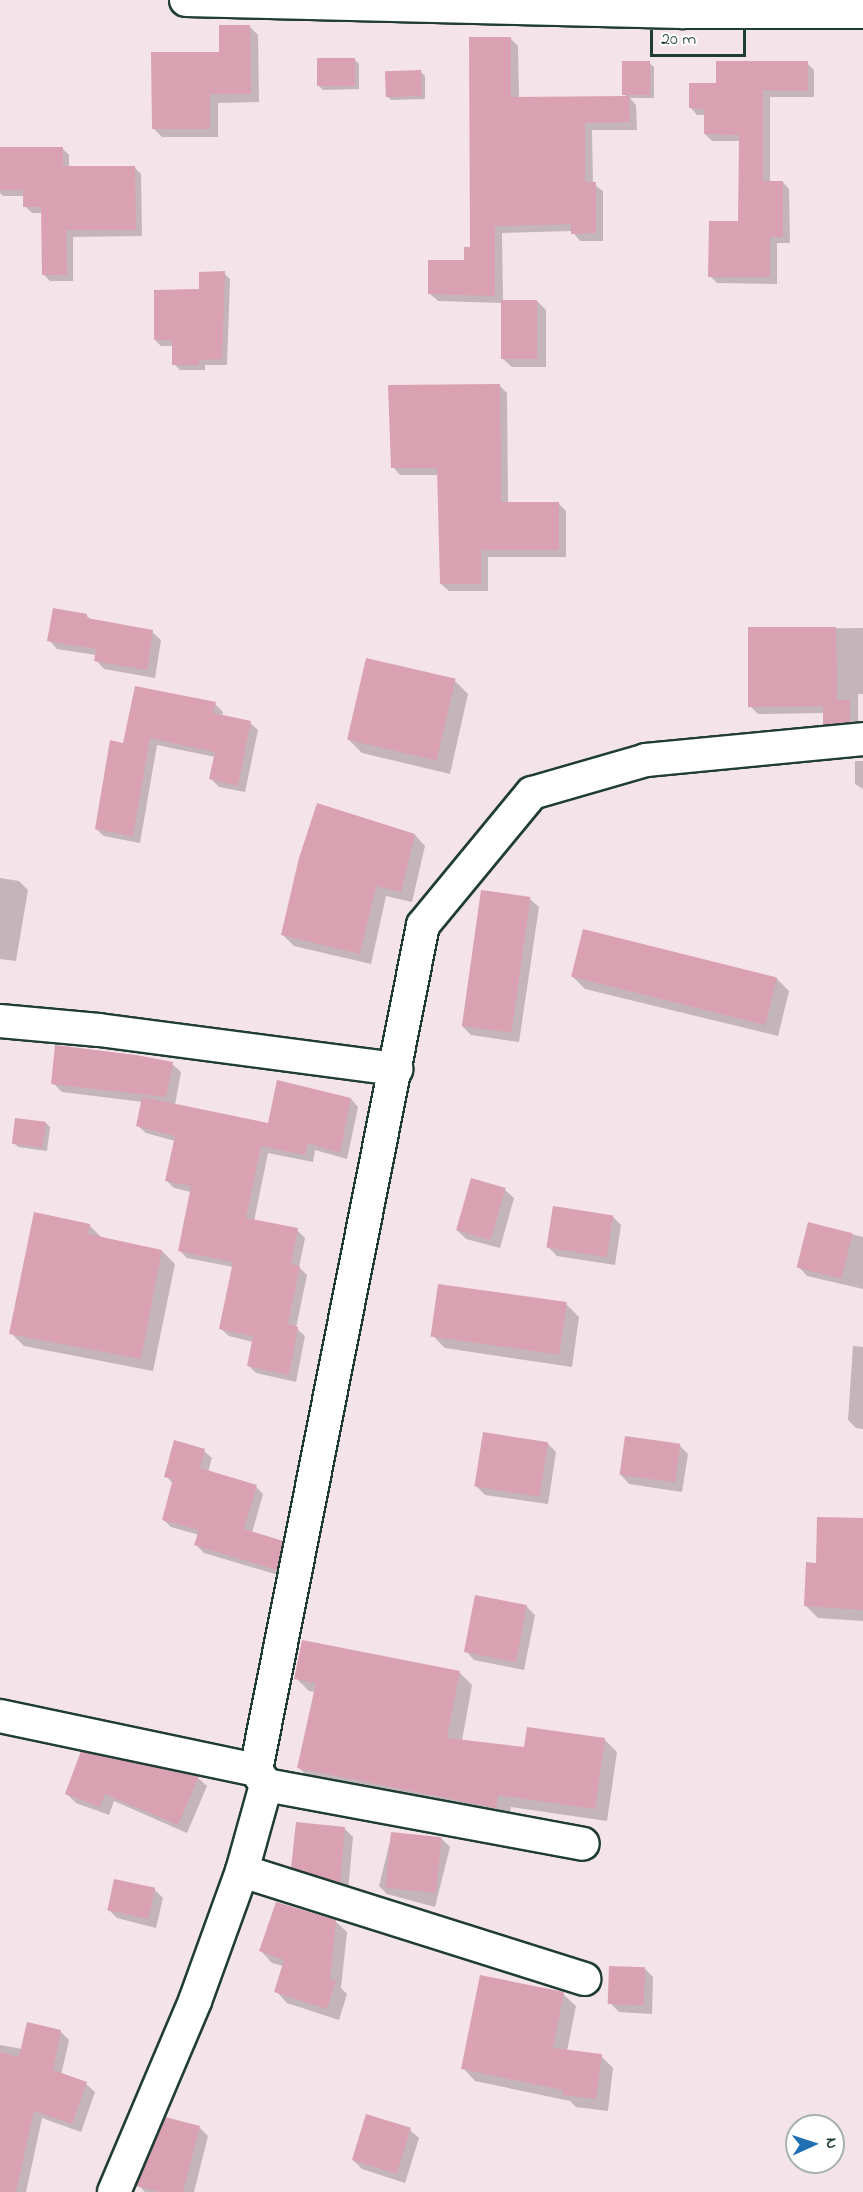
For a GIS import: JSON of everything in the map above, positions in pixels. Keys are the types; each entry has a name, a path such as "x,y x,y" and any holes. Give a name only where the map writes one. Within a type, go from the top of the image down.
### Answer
{"street":[{"path":"186,0 683,12 863,12"},
{"path":"114,2192 195,2001 242,1872 423,925 532,793 646,760 863,739"},
{"path":"0,1021 99,1030 396,1069"},
{"path":"0,1716 261,1777 583,1845"},
{"path":"242,1872 584,1979"}],"building":[{"path":"219,25 250,25 251,94 210,94 210,129 152,129 151,52 219,52"},
{"path":"469,37 511,37 511,97 629,96 630,122 585,123 585,182 596,182 596,233 571,234 571,224 495,226 495,296 428,294 428,260 464,260 464,247 470,247"},
{"path":"317,58 355,58 355,86 317,86"},
{"path":"622,61 650,61 650,95 622,95"},
{"path":"716,61 808,61 808,91 763,90 763,181 783,181 783,237 770,237 770,277 708,277 709,221 738,221 739,135 704,134 704,109 689,108 689,83 716,83"},
{"path":"421,70 422,96 386,97 385,71"},
{"path":"0,147 63,147 63,166 135,166 136,230 66,230 67,275 42,275 41,207 23,207 23,190 0,190"},
{"path":"225,271 222,359 199,360 199,365 172,365 172,340 154,340 154,290 199,289 199,272"},
{"path":"501,300 537,300 537,359 501,359"},
{"path":"500,384 501,502 559,502 559,550 481,550 481,584 440,584 437,468 391,468 388,385"},
{"path":"53,608 87,614 87,618 153,630 147,670 94,661 96,649 47,641"},
{"path":"748,627 836,627 837,700 850,700 850,722 823,725 823,706 748,707"},
{"path":"366,658 456,679 437,761 347,740"},
{"path":"135,686 216,702 213,713 251,721 238,786 209,779 215,752 150,738 133,836 95,829 110,740 123,743"},
{"path":"317,803 415,834 401,892 376,886 360,954 281,935 299,858"},
{"path":"481,890 531,897 511,1033 462,1026"},
{"path":"583,929 777,977 765,1025 571,977"},
{"path":"55,1045 173,1062 166,1097 51,1084"},
{"path":"277,1080 351,1098 340,1153 308,1143 305,1155 261,1146 246,1218 298,1228 291,1264 300,1266 288,1324 298,1327 289,1375 247,1366 253,1336 219,1329 233,1262 178,1251 191,1186 165,1181 175,1136 136,1126 142,1097 268,1123"},
{"path":"15,1118 46,1122 43,1148 12,1144"},
{"path":"471,1178 506,1188 491,1240 456,1230"},
{"path":"553,1206 613,1216 607,1257 546,1247"},
{"path":"34,1212 90,1224 88,1234 162,1250 141,1359 9,1334"},
{"path":"808,1222 853,1233 841,1279 797,1268"},
{"path":"438,1284 567,1302 559,1355 431,1336"},
{"path":"483,1432 548,1442 540,1497 474,1486"},
{"path":"625,1436 680,1444 675,1482 620,1475"},
{"path":"174,1440 205,1449 200,1468 257,1485 244,1529 283,1541 277,1570 194,1545 199,1530 162,1520 173,1479 164,1477"},
{"path":"817,1517 863,1518 863,1610 804,1606 806,1562 816,1563"},
{"path":"475,1595 527,1605 516,1662 464,1652"},
{"path":"302,1640 460,1671 447,1738 524,1747 527,1727 605,1738 595,1809 498,1795 496,1808 297,1768 316,1683 294,1679"},
{"path":"81,1751 199,1776 178,1825 105,1794 100,1807 65,1794"},
{"path":"296,1822 345,1827 340,1883 291,1868"},
{"path":"391,1832 442,1837 436,1893 385,1888"},
{"path":"114,1879 155,1888 148,1919 107,1910"},
{"path":"276,1902 336,1920 330,1980 336,1981 327,2009 274,1992 284,1960 259,1951"},
{"path":"609,1966 645,1967 644,2005 608,2004"},
{"path":"480,1975 564,1992 553,2048 602,2054 596,2099 562,2095 563,2090 461,2069"},
{"path":"27,2022 61,2030 53,2070 87,2082 72,2124 34,2111 16,2192 0,2192 0,2052 19,2057"},
{"path":"366,2114 411,2128 397,2174 352,2160"},
{"path":"165,2117 200,2126 183,2192 161,2192 136,2186"}]}
